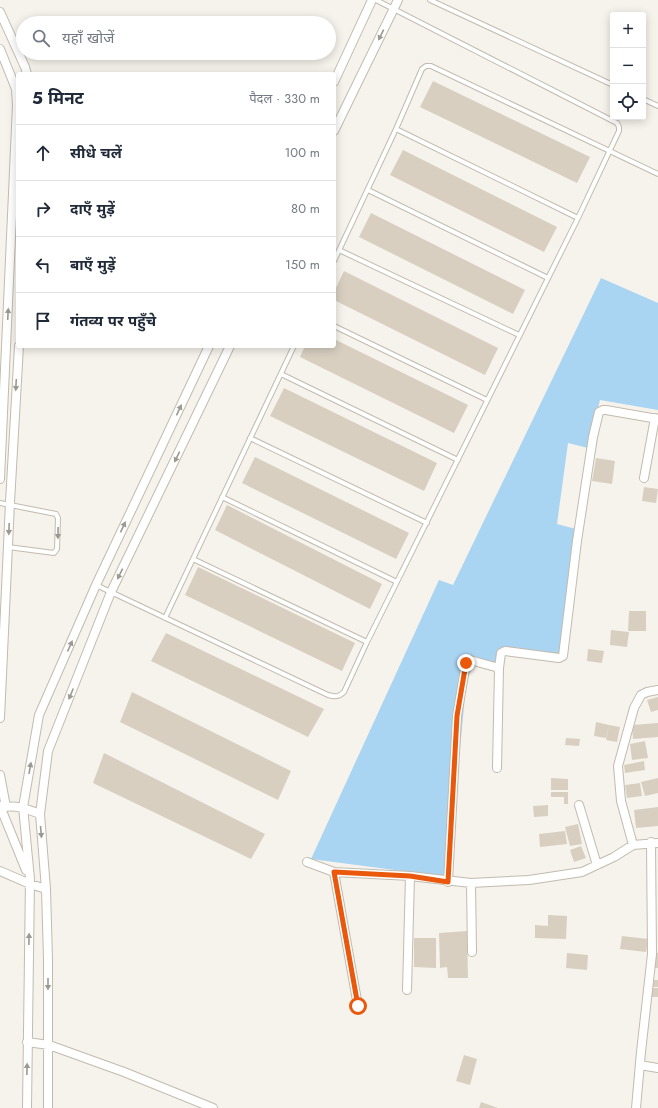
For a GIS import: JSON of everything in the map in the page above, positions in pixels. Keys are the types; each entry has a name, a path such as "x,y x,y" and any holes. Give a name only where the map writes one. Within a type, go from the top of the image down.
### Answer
{"street":[{"path":"336,78 372,0"},
{"path":"336,127 398,0"},
{"path":"0,12 16,46"},
{"path":"0,49 16,89"},
{"path":"23,60 27,72"},
{"path":"0,478 16,127"},
{"path":"0,718 19,348"},
{"path":"27,1108 30,882 23,807 39,715 96,585 208,348"},
{"path":"48,1108 48,960 46,889 40,814 48,751 111,592 229,348"},
{"path":"497,768 499,668 501,653 505,651 559,658 563,656 577,541 593,437 599,412 602,410 656,419 644,478"},
{"path":"448,882 457,716 466,663 470,660 499,668"},
{"path":"633,845 621,801 618,766 634,708 641,695 658,690"},
{"path":"0,775 2,807 30,882"},
{"path":"579,805 597,865"},
{"path":"2,807 23,807 40,814"},
{"path":"307,862 334,872 410,876 448,882 471,883 529,880 582,872 614,857 633,845 654,843 652,954 636,1108"},
{"path":"0,871 46,889"},
{"path":"334,872 358,1006"},
{"path":"407,990 410,876"},
{"path":"471,883 472,952"},
{"path":"27,1042 49,1045 124,1072 213,1108"},
{"path":"640,1065 658,1068"}],"lane":[{"path":"96,585 334,697 344,692 367,642 578,218 619,131 617,123 376,0"},
{"path":"430,0 611,84"},
{"path":"336,257 396,129 422,69 426,66 432,66 658,174"},
{"path":"646,100 658,106"},
{"path":"396,129 578,218"},
{"path":"368,190 548,278"},
{"path":"339,250 519,335"},
{"path":"336,327 487,400"},
{"path":"165,618 293,348"},
{"path":"281,374 458,460"},
{"path":"250,438 426,523"},
{"path":"222,497 397,582"},
{"path":"0,503 58,516 57,549 54,552 8,547"},
{"path":"193,559 367,642"}],"water":[{"path":"601,278 658,303 658,410 600,400 588,448 568,443 557,524 576,529 565,661 497,651 497,670 473,664 466,685 448,877 311,859 439,580 453,585"}],"building":[{"path":"433,81 590,157 577,183 420,107"},
{"path":"403,150 557,227 544,252 390,175"},
{"path":"371,213 525,290 513,314 359,237"},
{"path":"344,271 498,348 485,375 336,301 336,288"},
{"path":"336,340 468,405 454,433 300,357 304,348 336,348"},
{"path":"284,388 437,463 424,491 270,416"},
{"path":"255,457 409,533 396,559 242,483"},
{"path":"596,458 615,461 612,484 592,481"},
{"path":"644,487 658,489 656,503 642,501"},
{"path":"227,505 382,584 370,609 215,530"},
{"path":"198,567 355,643 342,671 185,595"},
{"path":"629,611 646,611 646,631 628,631"},
{"path":"611,630 629,632 627,647 610,645"},
{"path":"166,633 324,709 308,737 151,661"},
{"path":"588,649 604,651 602,663 587,661"},
{"path":"132,692 291,771 278,800 120,722"},
{"path":"658,697 658,710 651,712 647,700"},
{"path":"596,722 609,725 606,738 594,736"},
{"path":"658,723 658,737 633,739 632,725"},
{"path":"609,725 620,727 617,742 606,740"},
{"path":"566,738 580,739 579,746 565,745"},
{"path":"645,741 648,758 632,760 630,744"},
{"path":"104,753 265,834 251,859 93,783"},
{"path":"644,761 645,770 625,773 624,765"},
{"path":"551,778 568,779 568,790 551,790"},
{"path":"658,778 658,793 645,796 641,782"},
{"path":"640,783 642,796 627,798 625,785"},
{"path":"551,792 568,792 568,804 564,804 564,797 551,797"},
{"path":"548,805 548,816 534,817 533,806"},
{"path":"658,807 658,826 636,828 634,810"},
{"path":"578,824 582,844 570,846 565,827"},
{"path":"565,831 567,844 540,847 539,834"},
{"path":"581,846 586,858 574,862 570,850"},
{"path":"548,915 567,916 566,939 535,938 535,925 548,926"},
{"path":"467,931 468,978 448,978 447,967 440,968 439,933"},
{"path":"622,936 648,939 646,952 620,949"},
{"path":"414,938 436,938 436,968 414,967"},
{"path":"567,953 588,955 587,970 566,968"},
{"path":"654,953 658,953 658,968 654,968"},
{"path":"653,980 658,980 658,987 652,987"},
{"path":"651,988 658,988 658,997 650,997"},
{"path":"464,1055 477,1059 470,1085 456,1081"},
{"path":"481,1102 498,1108 479,1108"}],"route":[{"path":"358,1006 334,872 410,876 448,882 457,716 466,663"}]}
